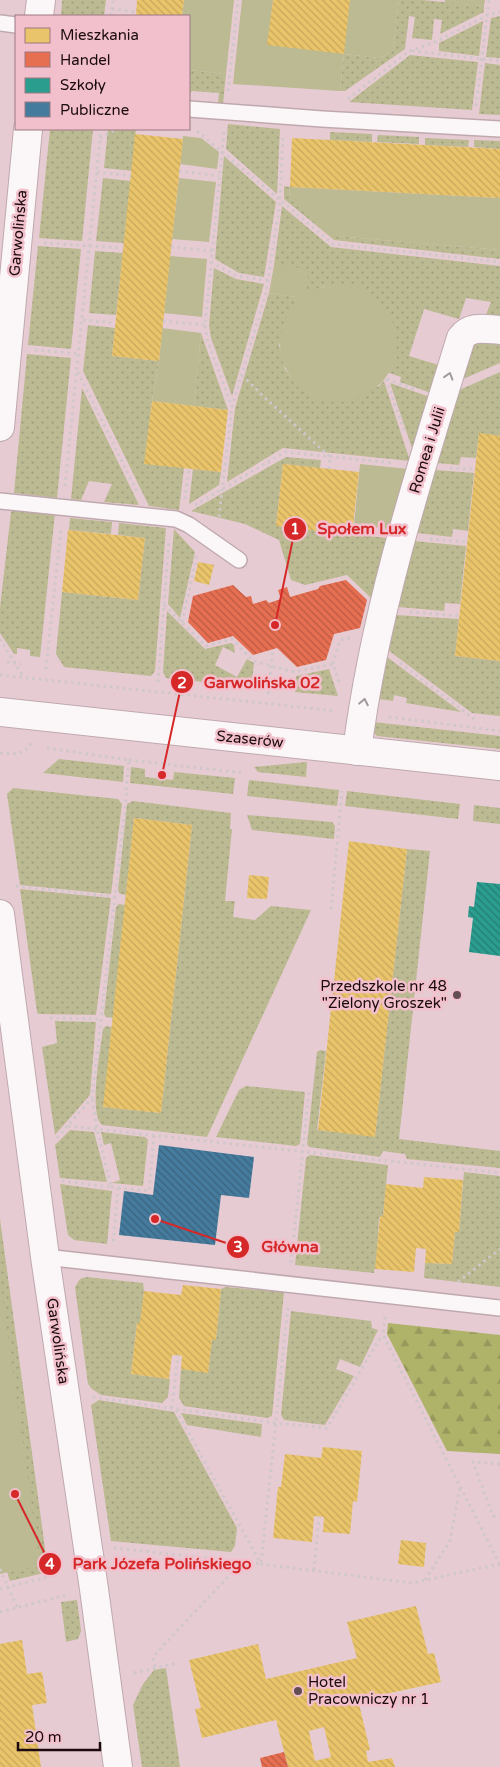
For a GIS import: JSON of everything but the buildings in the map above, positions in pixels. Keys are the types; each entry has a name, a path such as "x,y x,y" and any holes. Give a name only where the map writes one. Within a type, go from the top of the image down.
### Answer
{"street":[{"path":"39,15 41,0"},
{"name":"Garwolińska","path":"0,427 28,130"},
{"name":"Romea i Julii","path":"357,751 362,714 382,610 401,536 461,338 464,334 474,329 500,330"},
{"name":"Szaserów","path":"0,712 500,766"},
{"name":"Garwolińska","path":"0,914 45,1257 118,1767"}],"lane":[{"path":"0,23 15,25"},
{"path":"190,109 322,120 500,129"},
{"path":"0,501 176,519 189,525 240,560"},
{"path":"45,1257 500,1308"}],"path":[{"path":"112,15 113,0"},
{"path":"228,95 238,0"},
{"path":"475,111 490,0"},
{"path":"112,9 136,12"},
{"path":"347,99 409,50 433,43 488,15 500,12"},
{"path":"409,50 500,61"},
{"path":"194,129 333,244 500,262"},
{"path":"65,489 101,130"},
{"path":"100,138 115,130"},
{"path":"224,131 205,325 207,339 232,407"},
{"path":"219,517 232,407 269,281 280,201 283,136"},
{"path":"180,171 219,176"},
{"path":"97,172 131,176"},
{"path":"39,242 123,248"},
{"path":"171,247 212,251"},
{"path":"211,262 237,276 269,281"},
{"path":"83,320 115,323"},
{"path":"164,321 205,325"},
{"path":"27,350 79,354"},
{"path":"78,371 140,498"},
{"path":"242,374 263,396 330,457"},
{"path":"404,433 386,379 418,390"},
{"path":"191,507 285,452 403,464"},
{"path":"329,469 330,457"},
{"path":"446,468 475,469"},
{"path":"184,503 188,469"},
{"path":"46,669 61,524"},
{"path":"158,682 169,536"},
{"path":"424,538 467,542"},
{"path":"182,623 197,555"},
{"path":"164,605 206,646 232,639 253,660 294,672 333,664 341,687"},
{"path":"406,612 459,616"},
{"path":"0,640 23,676"},
{"path":"268,694 273,649"},
{"path":"396,660 474,719"},
{"path":"7,662 21,664"},
{"path":"0,675 23,676 54,682 362,714 500,731"},
{"path":"47,748 129,760 243,773"},
{"path":"111,1187 97,1130 92,1098 129,760"},
{"path":"331,910 342,791"},
{"path":"16,886 115,897"},
{"path":"50,1018 101,1019"},
{"path":"261,1564 309,1090"},
{"path":"51,1144 92,1098"},
{"path":"68,1126 500,1172"},
{"path":"55,1180 149,1191 154,1136"},
{"path":"113,1248 118,1188"},
{"path":"455,1284 500,1249"},
{"path":"85,1396 176,1410 327,1428 383,1335 500,1565 412,1583 109,1547"},
{"path":"172,1408 178,1355"},
{"path":"176,1410 261,1564"},
{"path":"500,1464 473,1462 493,1516 500,1517"},
{"path":"424,1580 450,1541 460,1487"},
{"path":"314,1570 319,1517"},
{"path":"155,1667 153,1659 157,1652 242,1562"},
{"path":"0,1569 17,1607"},
{"path":"0,1589 52,1576"},
{"path":"0,1612 94,1589"},
{"path":"133,1673 177,1662"}],"green space":[{"path":"62,0 106,0 104,15 61,15"},
{"path":"184,0 234,0 226,74 190,70 190,15 182,15"},
{"path":"242,0 273,0 268,45 350,0 399,0 393,50 381,58 344,54 340,91 233,84"},
{"path":"399,0 422,0 484,6 484,12 440,34 442,20 434,19 432,40 412,38 415,17 409,16 405,49 345,91 340,91 344,54 381,58 393,50"},
{"path":"445,0 485,0 484,6 445,3"},
{"path":"500,16 500,58 486,57 491,18"},
{"path":"483,21 479,56 439,51 439,43"},
{"path":"410,55 478,62 472,110 349,102"},
{"path":"485,63 500,65 500,115 479,114"},
{"path":"190,70 226,74 223,104 218,104 219,93 192,91 190,94"},
{"path":"228,124 280,129 277,194 226,149"},
{"path":"50,130 93,130 82,241 39,238"},
{"path":"108,130 136,130 132,171 104,168"},
{"path":"330,132 372,134 372,142 330,140"},
{"path":"378,135 419,137 419,144 377,142"},
{"path":"183,136 201,138 219,152 217,169 180,164"},
{"path":"425,138 469,140 468,147 425,145"},
{"path":"474,140 500,141 500,149 474,147"},
{"path":"224,156 276,202 264,277 239,273 215,259"},
{"path":"103,178 131,181 124,243 96,241"},
{"path":"179,178 216,182 209,242 172,239"},
{"path":"284,186 290,187 289,198 336,236 500,250 500,259 334,240 284,199"},
{"path":"290,187 500,198 500,250 335,236 289,198"},
{"path":"282,206 331,247 500,266 500,324 483,322 491,302 466,298 459,319 424,309 409,356 445,367 431,393 400,382 401,377 389,373 396,356 324,286 306,295 274,265"},
{"path":"38,246 81,249 71,349 28,345"},
{"path":"95,251 123,253 116,315 89,313"},
{"path":"170,256 207,259 202,317 164,313"},
{"path":"274,265 309,269 306,294 319,288 336,284 348,285 370,293 379,301 393,321 396,334 396,353 390,370 380,384 366,394 350,401 333,402 315,398 299,388 285,367 281,357 280,341 287,316 299,300 296,297 269,293"},
{"path":"214,268 236,279 264,284 232,396 211,338 209,325"},
{"path":"269,293 296,297 299,300 279,345 285,369 299,387 378,387 384,381 410,461 283,448 227,482 235,408"},
{"path":"88,325 115,328 112,356 159,361 145,463 184,468 179,510 149,506 83,371"},
{"path":"162,328 201,333 194,406 152,401 159,362"},
{"path":"201,333 228,410 194,406"},
{"path":"500,338 500,363 463,379 474,343"},
{"path":"27,354 71,358 57,498 14,493"},
{"path":"500,372 500,436 479,434 476,458 461,457 459,465 437,463 459,390"},
{"path":"390,383 430,397 413,451"},
{"path":"82,388 139,505 104,502 112,484 89,481 81,500 71,499"},
{"path":"286,457 321,460 320,468 283,464 276,526 387,538 371,598 347,575 305,585 291,580 279,540 245,524 191,511"},
{"path":"360,464 408,469 389,529 354,525"},
{"path":"193,469 221,472 219,485 189,504"},
{"path":"435,470 474,473 468,531 453,529 452,537 417,533"},
{"path":"14,509 55,513 40,657 30,656 30,650 17,648 17,654 14,654 0,633 0,608 11,512"},
{"path":"70,518 112,522 111,534 69,530"},
{"path":"119,523 166,528 155,671 151,676 64,667 56,654 62,592 138,600 145,538 118,535"},
{"path":"174,529 195,552 180,618 168,604"},
{"path":"414,541 466,546 460,604 445,603 444,611 398,607"},
{"path":"167,611 205,649 231,643 234,645 235,653 223,647 215,665 237,677 247,659 254,663 251,687 166,678 163,672"},
{"path":"396,615 459,619 455,656 500,661 500,716 472,713 388,650"},
{"path":"387,657 461,712 406,703 407,698 394,695 393,701 378,699"},
{"path":"329,669 338,696 295,692 296,676"},
{"path":"373,722 500,736 500,749 377,736 373,732"},
{"path":"59,759 124,766 123,782 43,773"},
{"path":"307,762 306,777 258,772 254,767"},
{"path":"131,767 145,769 145,777 173,780 174,772 235,778 233,794 130,783"},
{"path":"249,780 339,790 337,806 247,796"},
{"path":"13,788 118,799 122,804 111,894 20,885 7,794"},
{"path":"347,791 460,804 458,819 345,806"},
{"path":"133,801 231,813 230,829 232,829 225,901 235,901 233,917 255,920 271,906 311,910 207,1137 102,1125 98,1118 96,1079 103,1029 106,1026 112,1027 104,1107 161,1113 192,825 134,818 126,895 120,894 118,891 127,804"},
{"path":"474,805 500,808 500,824 473,821"},
{"path":"247,815 332,822 335,826 334,839 252,830"},
{"path":"407,849 430,851 399,1139 500,1151 500,1168 407,1159 405,1154 383,1151 380,1157 309,1147 307,1144 317,1052 320,1050 326,1051 317,1130 375,1136"},
{"path":"20,889 111,898 96,1015 38,1014"},
{"path":"119,904 125,905 113,1018 106,1017 104,1014 116,907"},
{"path":"55,1021 96,1022 90,1095 55,1135 42,1047 57,1043"},
{"path":"246,1086 305,1092 300,1144 296,1146 216,1137 239,1090"},
{"path":"70,1130 94,1132 107,1182 60,1178 55,1145"},
{"path":"101,1132 145,1137 148,1140 143,1186 112,1183 120,1180 111,1143 104,1145"},
{"path":"310,1155 388,1165 383,1217 379,1217 376,1269 374,1269 374,1273 295,1265 306,1158"},
{"path":"464,1172 500,1176 500,1287 424,1278 425,1263 452,1264 455,1231 459,1231"},
{"path":"60,1184 112,1191 107,1244 74,1240 68,1235"},
{"path":"0,1219 48,1570 44,1573 10,1581 7,1572 40,1565 0,1426"},
{"path":"86,1277 143,1283 141,1323 137,1323 131,1374 170,1379 168,1397 162,1403 101,1395 88,1384 75,1287 80,1279"},
{"path":"0,1280 40,1565 0,1574"},
{"path":"225,1287 284,1292 272,1416 267,1418 184,1406 179,1398 181,1369 208,1372 212,1339 216,1339 221,1289"},
{"path":"291,1311 371,1321 372,1328 378,1330 360,1367 340,1359 336,1369 354,1376 325,1425 284,1420 281,1415"},
{"path":"388,1323 500,1335 500,1454 447,1451 387,1334"},
{"path":"99,1400 174,1412 237,1528 235,1546 231,1552 111,1541 91,1405"},
{"path":"181,1413 262,1424 261,1437 187,1425"},
{"path":"77,1600 81,1631 78,1639 66,1642 61,1602"},
{"path":"166,1668 180,1767 142,1767 133,1705 143,1684 154,1670"}],"place":[{"name":"Społem Lux","path":"275,625"},
{"name":"Garwolińska 02","path":"162,775"},
{"name":"Przedszkole nr 48 \"Zielony Groszek\"","path":"457,995"},
{"name":"Główna","path":"155,1219"},
{"name":"Park Józefa Polińskiego","path":"15,1494"},
{"name":"Hotel Pracowniczy nr 1","path":"298,1691"}]}
